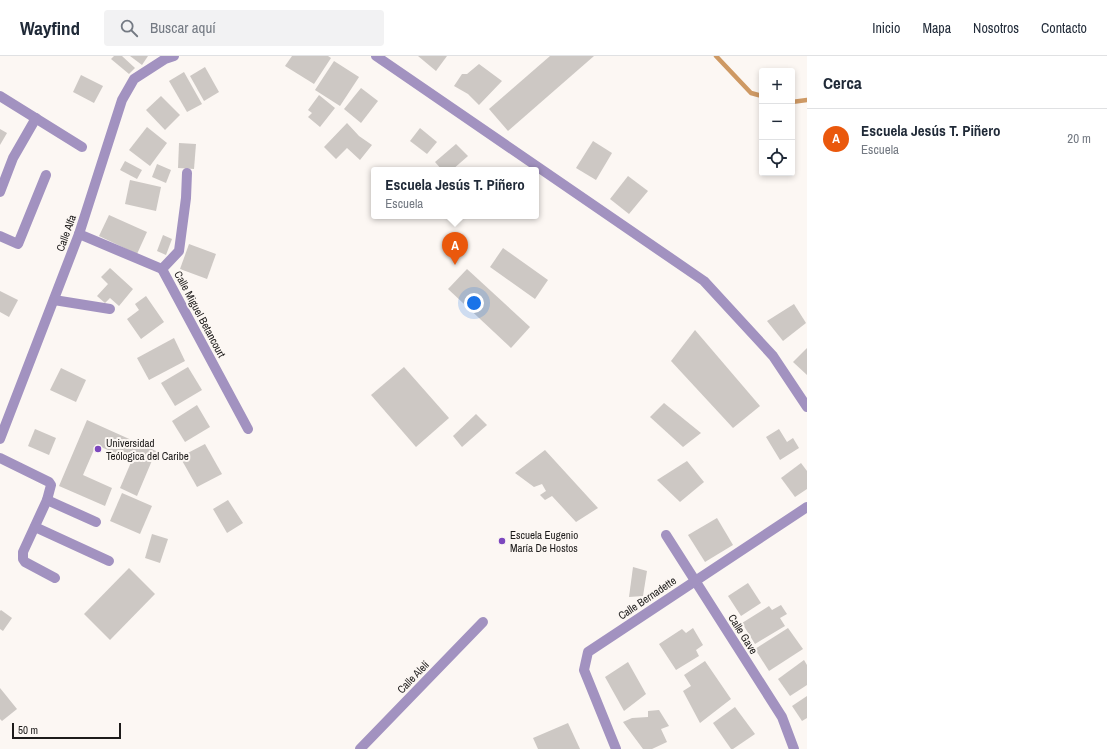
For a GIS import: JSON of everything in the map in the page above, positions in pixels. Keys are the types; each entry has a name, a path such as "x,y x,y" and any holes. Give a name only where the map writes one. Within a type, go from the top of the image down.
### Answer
{"street":[{"name":"Calle Alfa","path":"0,439 79,234 122,100 134,79 165,59 174,56"},
{"path":"376,56 538,167"},
{"path":"0,96 82,147"},
{"path":"0,192 13,158 36,118"},
{"path":"539,168 704,281 773,356 807,407"},
{"path":"162,269 179,251 186,198 187,173"},
{"path":"0,236 18,244 46,175"},
{"name":"Calle Miguel Betancourt","path":"79,234 162,269 248,429"},
{"path":"54,300 110,309"},
{"path":"0,458 49,482 51,485 47,500 23,552 23,559 25,562 55,578"},
{"path":"47,500 96,522"},
{"name":"Calle Bernadette","path":"616,749 584,670 588,652 807,507"},
{"path":"35,527 109,561"},
{"name":"Calle Gave","path":"666,535 782,717 794,749"},
{"name":"Calle Alelí","path":"360,749 483,622"}],"building":[{"path":"114,56 122,56 135,68 129,74 111,59"},
{"path":"130,56 148,56 142,65"},
{"path":"292,56 328,56 331,58 314,84 285,66"},
{"path":"418,56 447,56 436,71"},
{"path":"550,56 594,56 508,131 489,109"},
{"path":"334,61 359,77 340,106 315,90"},
{"path":"479,64 502,81 479,105 468,94 454,86 462,74 467,74"},
{"path":"205,67 219,92 204,101 190,76"},
{"path":"184,72 202,104 187,112 169,81"},
{"path":"81,75 103,86 94,103 73,92"},
{"path":"361,88 378,101 361,123 344,109"},
{"path":"319,95 335,108 320,127 308,117 312,113 308,110"},
{"path":"161,96 180,115 165,130 146,110"},
{"path":"347,123 359,136 372,145 360,160 347,148 336,159 324,147"},
{"path":"147,127 167,143 150,166 129,150"},
{"path":"420,128 437,142 427,154 410,141"},
{"path":"0,129 7,133 0,145"},
{"path":"593,141 612,153 596,180 576,168"},
{"path":"179,143 196,144 194,169 178,168"},
{"path":"456,144 468,156 455,167 439,167 435,162"},
{"path":"125,161 142,170 137,179 120,170"},
{"path":"157,164 171,170 166,183 152,177"},
{"path":"628,176 648,191 629,214 610,199"},
{"path":"130,180 161,187 156,211 125,204"},
{"path":"109,215 147,232 137,254 99,236"},
{"path":"163,235 172,239 166,255 157,251"},
{"path":"189,244 216,254 207,279 180,269"},
{"path":"503,248 548,280 535,299 490,267"},
{"path":"110,268 133,289 119,306 110,298 105,303 97,296 108,284 101,277"},
{"path":"467,269 530,327 511,348 448,289"},
{"path":"0,291 18,300 9,317 0,312"},
{"path":"146,296 164,322 141,339 127,319 139,310 135,304"},
{"path":"794,304 806,323 783,341 767,321"},
{"path":"695,330 760,406 733,428 671,361"},
{"path":"174,338 185,361 149,380 137,358"},
{"path":"807,348 807,375 793,362"},
{"path":"188,367 202,390 175,406 161,383"},
{"path":"404,367 449,418 416,447 371,395"},
{"path":"61,368 86,380 76,402 50,390"},
{"path":"664,403 701,433 683,447 650,417"},
{"path":"197,405 210,427 185,442 172,421"},
{"path":"476,414 487,425 462,447 453,436"},
{"path":"87,420 156,451 137,496 120,488 132,460 96,445 83,475 112,488 105,506 59,486"},
{"path":"35,429 56,438 49,455 28,446"},
{"path":"779,429 787,442 793,438 799,448 780,460 766,437"},
{"path":"205,444 222,474 197,487 180,457"},
{"path":"545,450 598,508 576,522 552,496 545,500 540,495 546,491 542,484 534,487 515,473"},
{"path":"687,461 704,482 680,502 657,480"},
{"path":"801,463 807,471 807,489 795,497 781,478"},
{"path":"122,493 152,506 140,534 110,521"},
{"path":"228,500 243,523 227,533 213,509"},
{"path":"717,518 733,545 705,562 688,535"},
{"path":"152,534 168,539 160,563 145,558"},
{"path":"633,567 647,571 643,596 629,597"},
{"path":"129,568 155,594 110,640 84,614"},
{"path":"748,583 761,603 741,616 728,596"},
{"path":"781,605 787,614 780,618 785,626 755,644 742,623 769,606 772,610"},
{"path":"1,610 12,618 3,631 0,629"},
{"path":"693,628 703,645 696,650 699,656 676,670 659,644 682,629 686,633"},
{"path":"788,628 803,649 769,671 755,649"},
{"path":"804,660 807,665 807,685 790,696 778,679"},
{"path":"705,661 731,699 700,723 683,691 691,686 684,675"},
{"path":"628,662 646,694 624,711 605,677"},
{"path":"0,688 17,709 2,721 0,719"},
{"path":"807,696 807,718 802,721 792,706"},
{"path":"735,707 755,734 731,749 713,723"},
{"path":"659,710 669,726 661,729 667,742 652,749 643,749 623,722 632,718 648,717 648,711"},
{"path":"568,723 580,749 538,749 533,738"}],"waterway":[{"path":"716,56 751,93 759,95"},
{"path":"795,102 807,100"}],"place":[{"name":"Escuela Jesús T. Piñero","path":"455,265"},
{"name":"Universidad Teólogica del Caribe","path":"98,449"},
{"name":"Escuela Eugenio María De Hostos","path":"502,541"}]}
